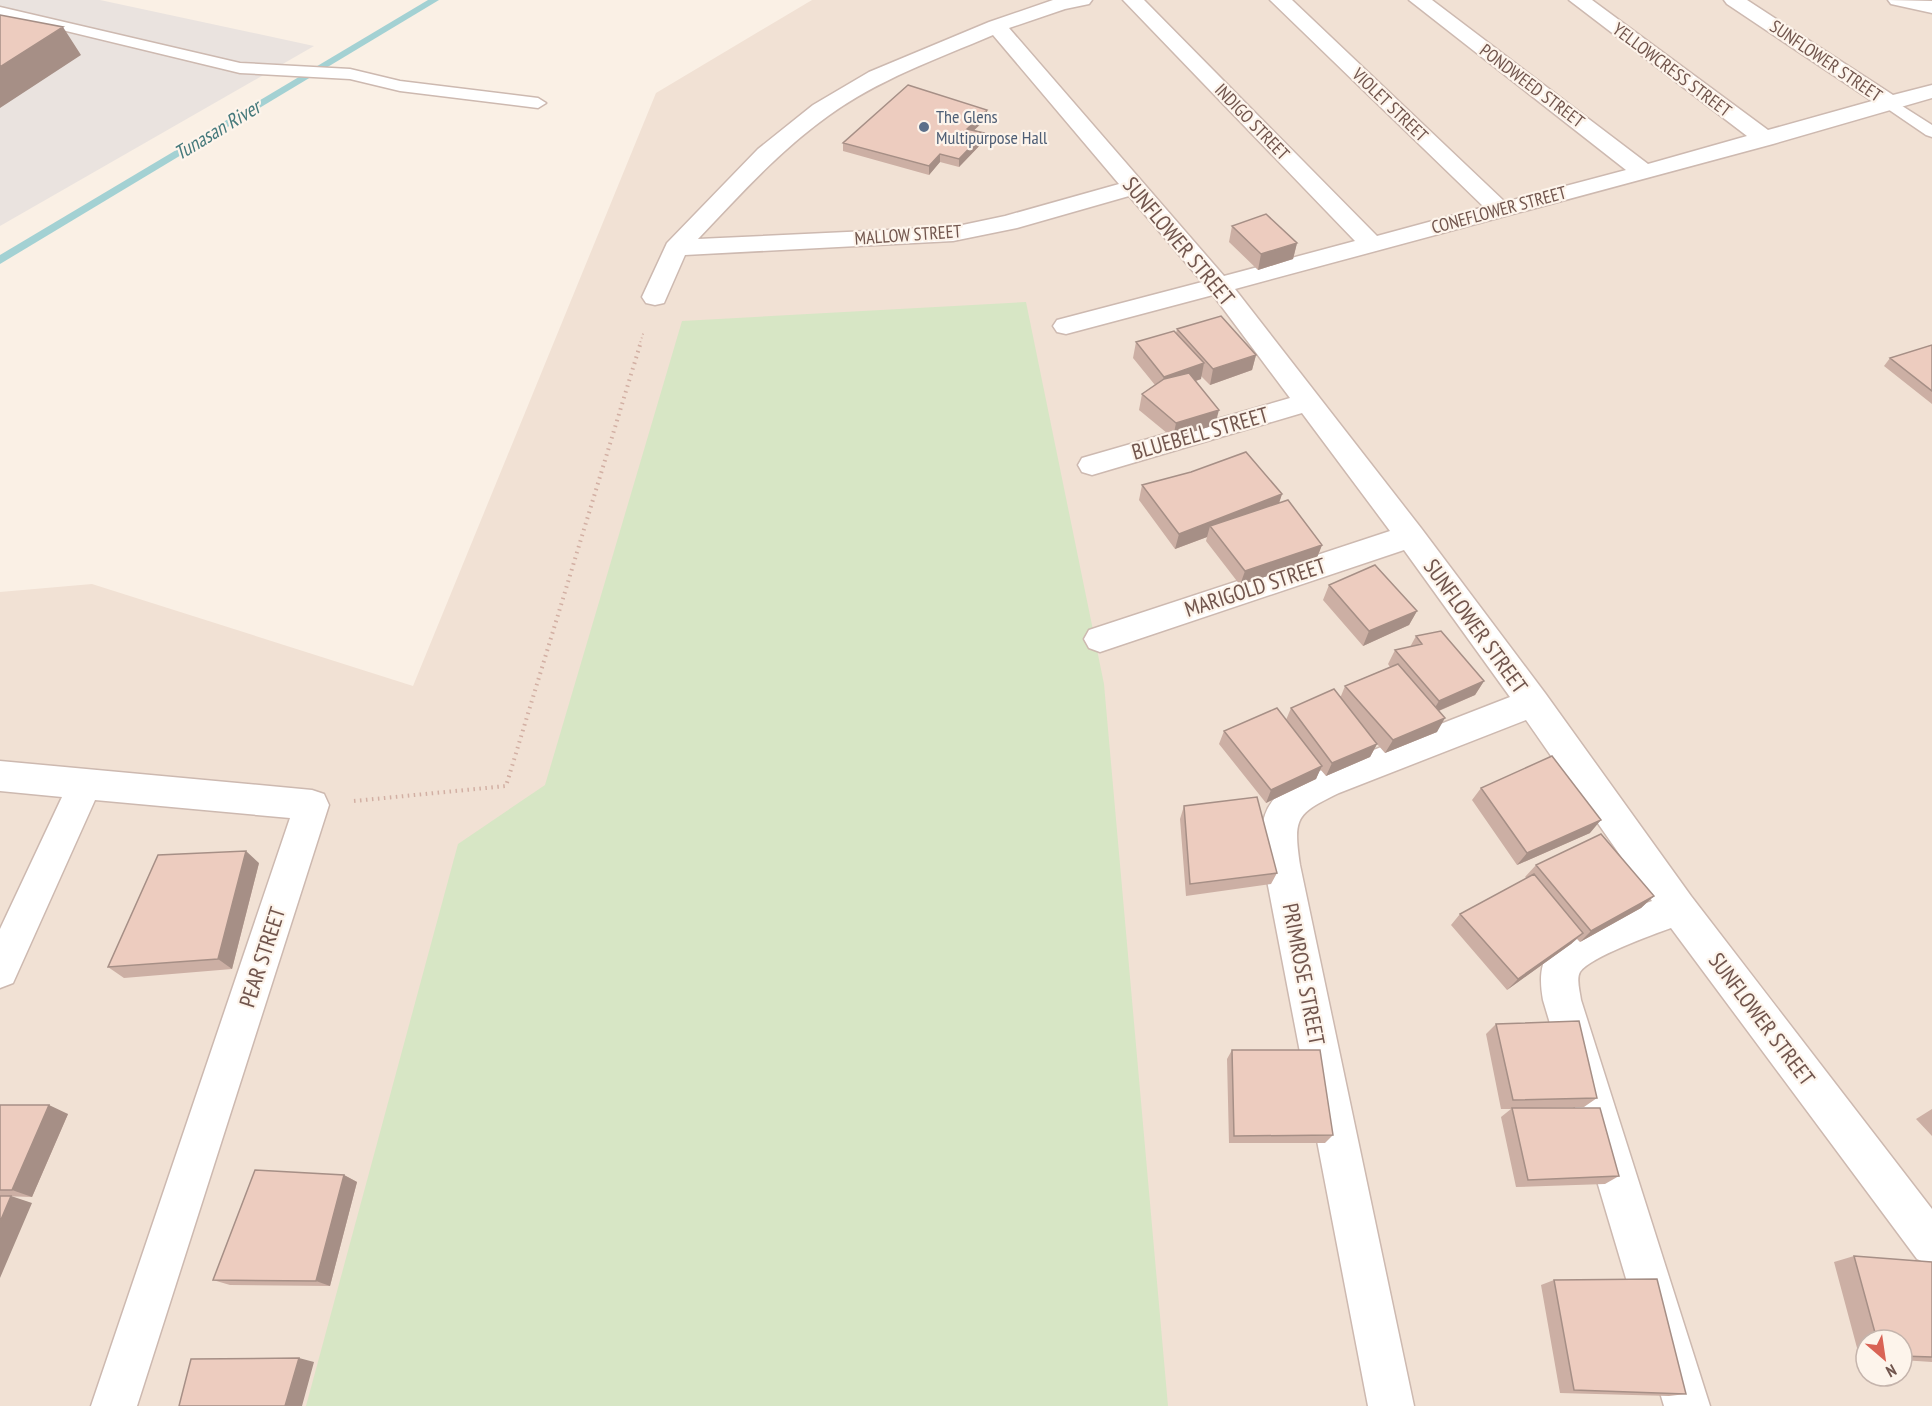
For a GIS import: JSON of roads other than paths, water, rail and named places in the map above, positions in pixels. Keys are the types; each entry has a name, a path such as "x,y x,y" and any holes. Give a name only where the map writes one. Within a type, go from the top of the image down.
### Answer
{"street":[{"path":"655,297 676,248 766,154 821,110 877,76 996,26 1061,4 1082,0"},
{"name":"INDIGO STREET","path":"1133,0 1371,244"},
{"name":"VIOLET STREET","path":"1280,0 1500,210"},
{"name":"PONDWEED STREET","path":"1419,0 1644,172"},
{"name":"YELLOWCRESS STREET","path":"1579,0 1765,139"},
{"name":"SUNFLOWER STREET","path":"1734,0 1888,102"},
{"path":"1898,0 1932,7"},
{"name":"SUNFLOWER STREET","path":"996,26 1219,286 1410,536 1533,703 1678,908 1932,1244"},
{"name":"CONEFLOWER STREET","path":"1066,326 1644,172 1932,91"},
{"name":"MALLOW STREET","path":"676,248 953,234 1008,223 1134,187"},
{"name":"BLUEBELL STREET","path":"1092,465 1308,402"},
{"name":"MARIGOLD STREET","path":"1100,639 1410,536"},
{"name":"PRIMROSE STREET","path":"1391,1406 1282,865 1277,837 1282,812 1301,794 1327,782 1533,703"},
{"path":"0,776 85,784 0,970"},
{"name":"PEAR STREET","path":"85,784 312,805 114,1406"},
{"path":"1678,908 1581,949 1564,962 1559,978 1562,1000 1687,1406"}],"lane":[{"path":"0,11 240,68 350,74 400,86 538,103"},
{"path":"1888,102 1932,132"}],"waterway":[{"name":"Tunasan River","path":"0,260 434,0"}],"place":[{"name":"The Glens Multipurpose Hall","path":"924,127"}]}
